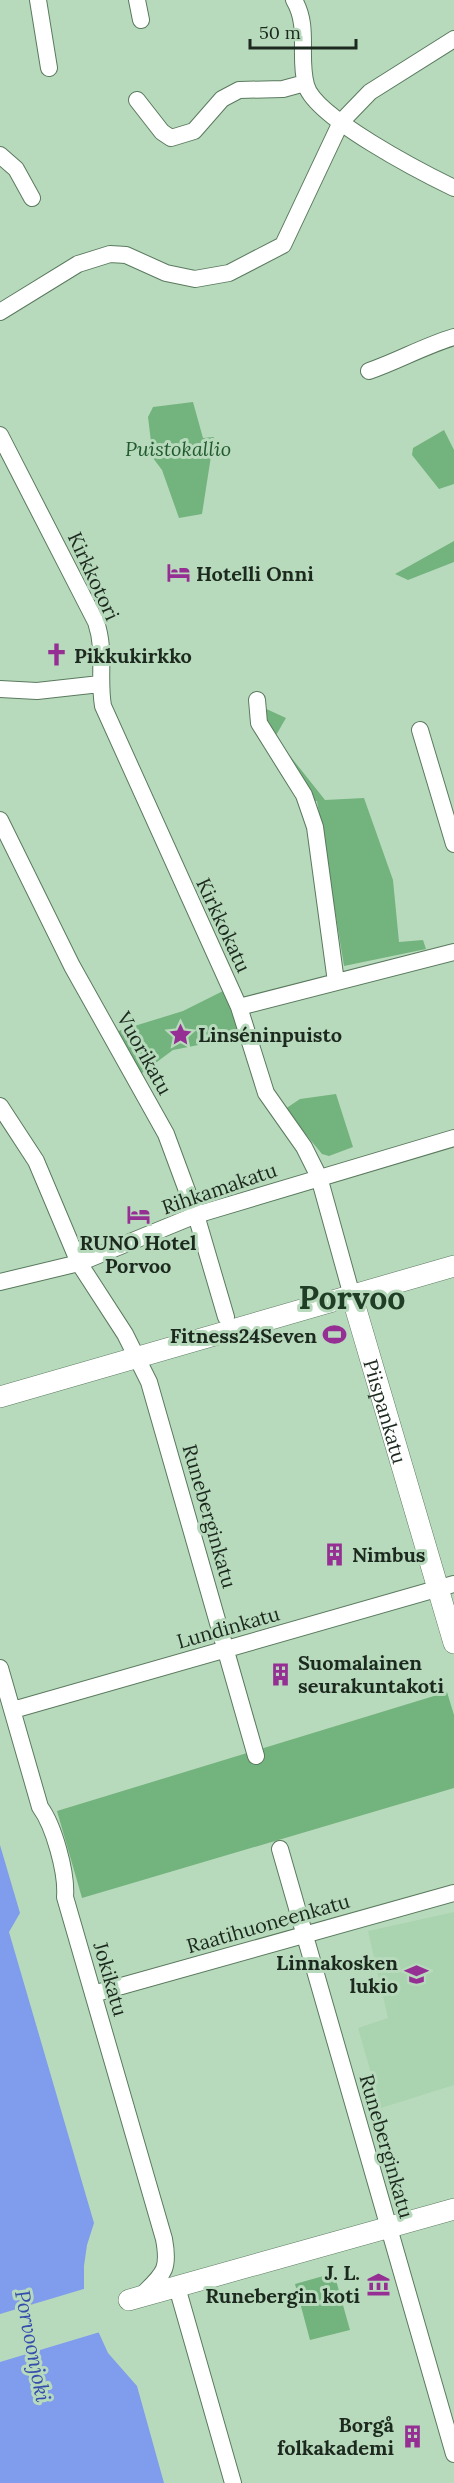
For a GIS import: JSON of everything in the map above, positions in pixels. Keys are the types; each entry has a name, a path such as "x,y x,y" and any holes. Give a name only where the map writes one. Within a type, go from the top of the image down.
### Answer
{"main road":[{"path":"0,1397 139,1359 454,1266"},
{"name":"Piispankatu","path":"352,1296 446,1586 454,1644"},
{"path":"135,2298 454,2209"}],"street":[{"path":"38,0 48,68"},
{"path":"137,0 141,20"},
{"path":"294,0 304,25 305,83 316,103 340,122 454,188"},
{"path":"0,312 78,264 110,254 126,255 166,273 195,279 229,273 283,245 340,122 370,92 454,39"},
{"path":"137,100 162,132 171,138 194,131 222,99 239,90 283,89 305,83"},
{"path":"0,155 16,169 32,198"},
{"path":"369,371 394,362 427,345 454,337"},
{"name":"Kirkkotori","path":"0,435 96,622 103,650 99,684"},
{"path":"0,689 37,691 99,684"},
{"name":"Kirkkokatu","path":"99,684 103,706 132,774 239,1007 266,1093 304,1147 320,1177"},
{"path":"256,700 259,723 304,795 315,827 336,982"},
{"path":"420,730 454,844"},
{"name":"Vuorikatu","path":"0,820 72,966 166,1134 196,1215 226,1317"},
{"path":"239,1007 454,952"},
{"name":"Runeberginkatu","path":"0,1106 36,1161 79,1263 139,1359 148,1382 227,1649 256,1756"},
{"name":"Rihkamakatu","path":"0,1282 79,1263 196,1215 454,1138"},
{"name":"Piispankatu","path":"320,1177 352,1296"},
{"name":"Lundinkatu","path":"12,1710 446,1586"},
{"name":"Jokikatu","path":"0,1668 40,1807 48,1818 66,1883 65,1897 164,2239 168,2260 166,2267 135,2298"},
{"name":"Runeberginkatu","path":"280,1849 454,2454"},
{"name":"Raatihuoneenkatu","path":"93,1994 454,1893"},
{"path":"177,2287 233,2483"}],"shaded area":[{"name":"Linnakosken lukio","path":"454,1912 454,2085 381,2108 358,2028 388,2018 368,1931"}],"green space":[{"name":"Puistokallio","path":"193,402 203,438 214,437 202,514 179,518 162,470 153,458 148,417 153,407"},
{"path":"444,430 454,450 454,484 439,489 412,455 413,448"},
{"path":"454,541 454,562 408,580 395,574"},
{"path":"251,702 286,718 275,737 325,800 364,798 393,880 399,942 423,940 426,949 344,966 317,801 301,802 283,778 264,744"},
{"name":"Linséninpuisto","path":"225,990 244,1036 173,1050 138,1076 115,1032 183,1011"},
{"path":"336,1094 353,1147 329,1156 322,1154 285,1109 300,1099"},
{"path":"447,1692 454,1715 454,1788 82,1898 57,1811"},
{"path":"334,2273 350,2330 310,2340 295,2284"}],"water":[{"name":"Porvoonjoki","path":"0,1845 20,1913 9,1932 94,2223 87,2245 84,2266 84,2289 89,2311 108,2353 137,2386 164,2483 0,2483"}],"pier":[{"path":"87,2288 100,2332 0,2362 0,2314"}],"place":[{"name":"Hotelli Onni","path":"178,573"},
{"name":"Pikkukirkko","path":"56,655"},
{"name":"Linséninpuisto","path":"180,1034"},
{"name":"RUNO Hotel Porvoo","path":"138,1215"},
{"name":"Fitness24Seven","path":"335,1335"},
{"name":"Nimbus","path":"334,1554"},
{"name":"Suomalainen seurakuntakoti","path":"280,1674"},
{"name":"Linnakosken lukio","path":"416,1974"},
{"name":"J. L. Runebergin koti","path":"378,2284"},
{"name":"Borgå folkakademi","path":"412,2436"}],"district":[{"name":"Porvoo","path":"352,1297"}]}
